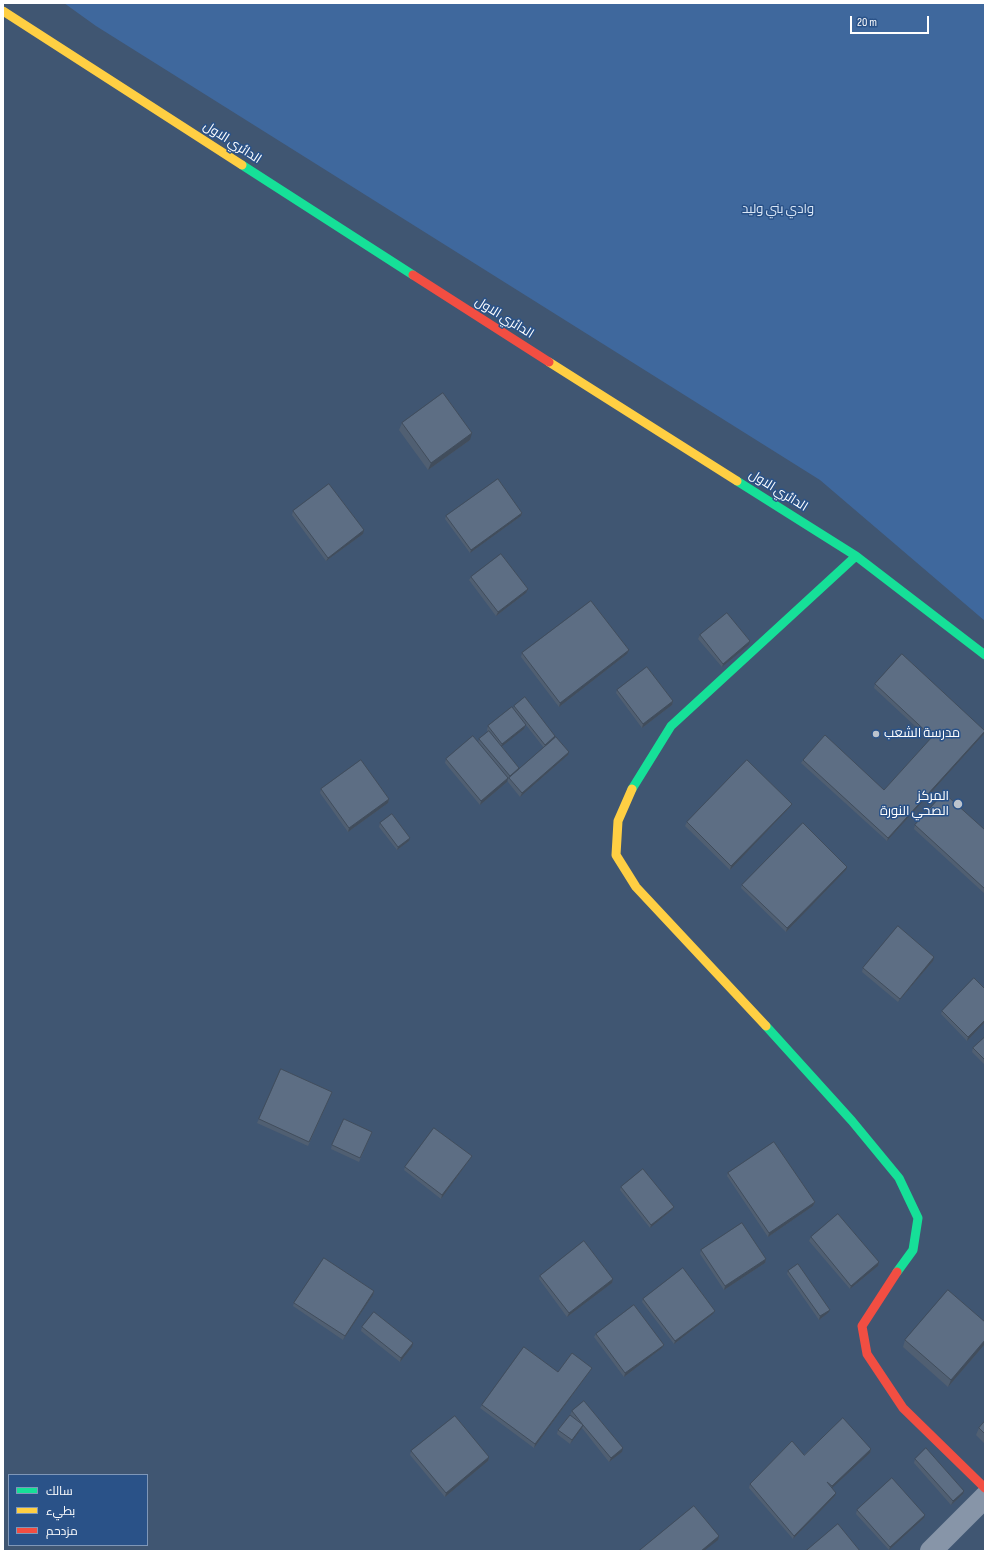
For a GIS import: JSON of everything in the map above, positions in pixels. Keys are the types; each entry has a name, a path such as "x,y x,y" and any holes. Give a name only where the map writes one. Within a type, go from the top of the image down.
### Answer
{"street":[{"name":"الدائري الاول","path":"3,11 453,301 856,556 985,655"},
{"path":"856,556 671,726 636,780 618,821 616,855 636,887 733,990 852,1121 899,1178 918,1218 913,1250 882,1293 862,1326 867,1354 903,1408 985,1488"},
{"path":"931,1551 985,1497"}],"green space":[{"name":"وادي بني وليد","path":"64,3 985,3 985,621 820,480 96,26"}],"building":[{"path":"443,393 472,433 431,463 402,423"},
{"path":"498,479 522,513 471,550 446,516"},
{"path":"329,484 364,530 328,558 293,511"},
{"path":"501,554 528,589 498,612 471,577"},
{"path":"591,601 629,650 560,703 522,653"},
{"path":"727,613 750,641 723,664 700,635"},
{"path":"902,654 985,731 888,838 803,760 825,735 884,790 932,737 875,684"},
{"path":"647,667 673,701 643,724 617,690"},
{"path":"525,697 555,736 545,745 514,706"},
{"path":"512,707 526,725 502,744 488,726"},
{"path":"489,731 519,768 510,776 479,739"},
{"path":"473,736 508,778 481,801 446,759"},
{"path":"556,737 569,752 522,793 509,778"},
{"path":"361,760 389,799 349,828 321,789"},
{"path":"747,760 792,804 731,866 687,822"},
{"path":"944,793 985,830 985,889 915,825"},
{"path":"392,814 410,838 398,847 380,823"},
{"path":"803,823 847,867 787,928 742,885"},
{"path":"898,926 934,957 900,999 863,968"},
{"path":"974,978 985,989 985,1020 968,1037 942,1011"},
{"path":"985,1037 985,1060 973,1048"},
{"path":"281,1069 332,1092 309,1142 259,1119"},
{"path":"344,1119 372,1132 360,1158 332,1145"},
{"path":"434,1128 472,1156 442,1195 405,1167"},
{"path":"774,1142 815,1202 769,1233 728,1173"},
{"path":"643,1169 674,1207 651,1225 621,1187"},
{"path":"838,1214 879,1262 851,1286 811,1237"},
{"path":"742,1223 766,1259 725,1286 701,1250"},
{"path":"584,1241 613,1279 569,1313 540,1276"},
{"path":"324,1258 374,1291 345,1336 294,1303"},
{"path":"798,1264 830,1310 820,1316 788,1271"},
{"path":"683,1268 715,1311 675,1341 643,1299"},
{"path":"948,1290 985,1322 985,1340 951,1380 905,1340"},
{"path":"634,1305 664,1345 625,1373 596,1334"},
{"path":"374,1312 413,1343 401,1358 362,1327"},
{"path":"524,1347 558,1372 572,1353 592,1368 535,1444 482,1405"},
{"path":"584,1401 623,1448 611,1458 572,1411"},
{"path":"570,1415 583,1425 572,1440 558,1430"},
{"path":"455,1416 489,1457 446,1493 411,1451"},
{"path":"843,1418 871,1449 832,1486 827,1482 836,1493 794,1536 750,1484 792,1441 804,1455"},
{"path":"985,1421 985,1434 979,1428"},
{"path":"926,1448 964,1491 953,1501 915,1459"},
{"path":"892,1478 925,1515 890,1547 857,1510"},
{"path":"694,1506 719,1536 701,1551 639,1551"},
{"path":"838,1524 860,1551 806,1551"}],"traffic: fast":[{"path":"242,165 413,275"},
{"path":"737,481 856,556 985,655"},
{"path":"632,789 671,726 856,556"},
{"path":"766,1026 852,1121 899,1178 918,1218 913,1250 897,1272"}],"traffic: slow":[{"path":"3,11 242,165"},
{"path":"549,362 737,481"},
{"path":"632,789 618,821 616,855 636,887 766,1026"}],"traffic: jam":[{"path":"413,275 549,362"},
{"path":"897,1272 862,1326 867,1354 903,1408 985,1488"}],"place":[{"name":"مدرسة الشعب","path":"876,734"},
{"name":"المركز الصحي النورة","path":"958,804"}]}
